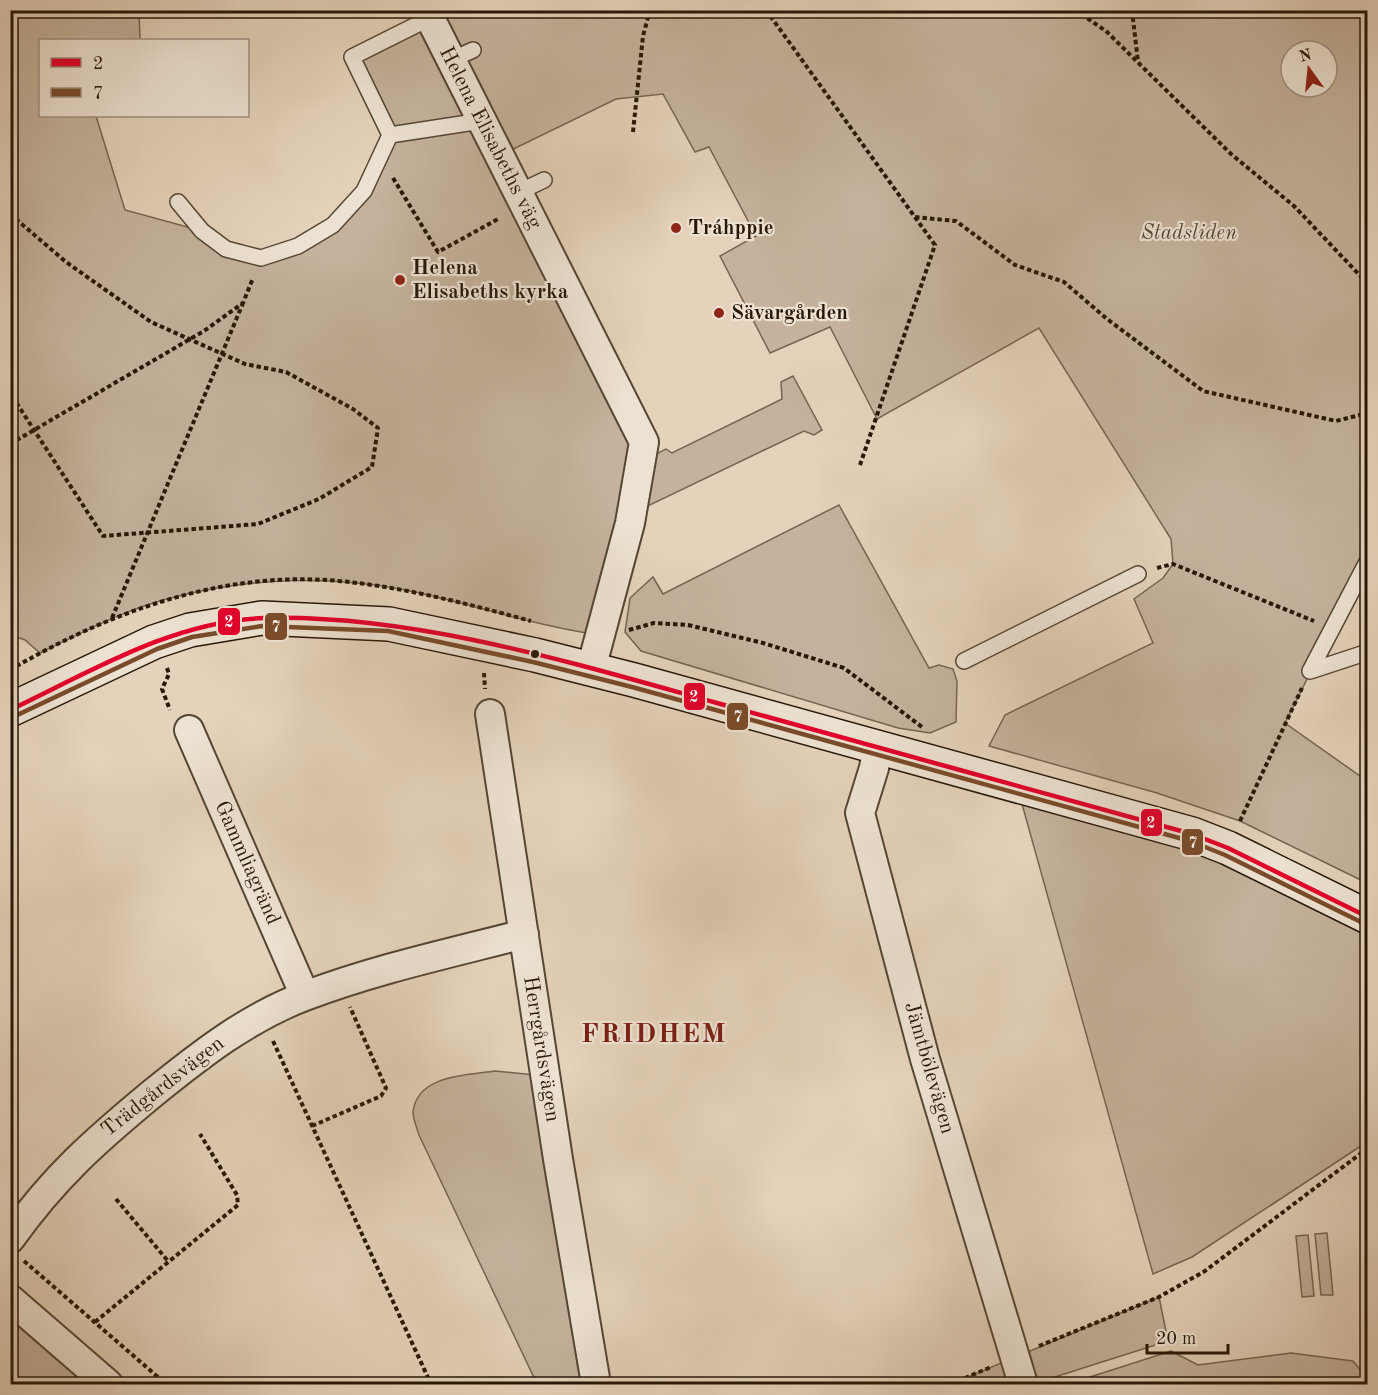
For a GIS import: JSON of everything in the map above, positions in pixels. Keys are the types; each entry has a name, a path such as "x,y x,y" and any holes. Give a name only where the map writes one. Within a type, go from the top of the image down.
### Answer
{"street":[{"name":"Helena Elisabeths väg","path":"428,14 462,55 481,121 644,442 630,523 591,669"},
{"path":"10,710 154,642 190,630 262,618 388,624 591,669 1192,834 1228,848 1368,917"},
{"name":"Herrgårdsvägen","path":"489,714 558,1159 596,1384"},
{"name":"Gammliagränd","path":"189,730 305,996"},
{"name":"Jämtbölevägen","path":"877,749 874,768 860,813 925,1059 1023,1384"},
{"name":"Trädgårdsvägen","path":"15,1249 61,1173 99,1137 212,1045 261,1016 305,996 524,934"},
{"path":"10,1299 108,1384"}],"lane":[{"path":"390,135 352,57 428,14"},
{"path":"390,135 481,121"},
{"path":"178,202 202,231 226,249 261,258 298,246 333,225 364,191 390,135"},
{"path":"521,199 544,180"},
{"path":"1310,671 1368,560"},
{"path":"964,661 1138,574"},
{"path":"1310,671 1368,652"}],"path":[{"path":"633,132 643,36 650,10"},
{"path":"766,10 935,245 860,465"},
{"path":"1075,10 1106,31 1231,154 1294,206 1368,284"},
{"path":"1132,10 1138,63"},
{"path":"380,157 438,252 521,199"},
{"path":"10,214 66,262 151,322 245,364 286,372 353,409 378,428 372,467 319,500 258,524 103,536 10,393"},
{"path":"915,217 956,221 1015,265 1064,282 1107,319 1203,391 1336,421 1368,413"},
{"path":"112,619 261,258"},
{"path":"10,444 190,340 243,303"},
{"path":"1138,574 1173,564 1332,628"},
{"path":"165,663 169,674 162,689 167,707 189,730"},
{"path":"1240,820 1310,671"},
{"path":"312,1126 381,1096 386,1088 340,985"},
{"path":"261,1016 431,1384"},
{"path":"96,1322 238,1205 237,1194 200,1134"},
{"path":"951,1384 1159,1297 1205,1271 1368,1148"},
{"path":"116,1199 168,1261"},
{"path":"15,1249 166,1384"}],"green space":[{"name":"Stadsliden","path":"10,11 139,11 140,39 39,39 39,117 96,117 125,210 202,231 261,258 298,246 364,191 390,135 352,57 426,11 1367,11 1367,560 1285,723 1367,781 1367,883 1240,821 1157,793 989,746 1005,715 1153,643 1134,599 1163,578 1173,564 1171,539 1039,328 877,419 830,327 770,353 720,256 756,236 709,147 695,152 663,94 616,99 499,156 642,461 666,449 672,453 782,399 781,382 793,376 822,430 814,435 804,431 631,514 600,635 551,626 454,601 377,585 292,581 235,585 143,606 40,653 25,640 11,635"},
{"path":"839,505 929,668 939,665 953,669 957,681 956,722 930,733 898,728 641,651 625,632 630,598 653,577 663,594"},
{"path":"1017,786 1192,834 1367,922 1367,1142 1192,1257 1153,1274"},
{"path":"495,1071 545,1076 596,1384 537,1384 415,1123 413,1112 417,1100 433,1084 458,1076"},
{"path":"1327,1233 1333,1295 1321,1295 1315,1234"},
{"path":"1308,1235 1314,1296 1302,1297 1296,1236"},
{"path":"1159,1297 1168,1341 1033,1384 951,1384"},
{"path":"10,1299 108,1384 11,1384"},
{"path":"1171,1351 1198,1365 1291,1353 1353,1361 1367,1378 1367,1384 1068,1384"}],"transit line":[{"name":"2","path":"10,710 133,651 197,628 230,621 264,618 320,619 377,624 435,633 550,657 1192,834 1228,848 1368,917"},
{"name":"7","path":"13,717 157,649 192,637 262,626 388,631 533,662 632,687 1190,841 1225,855 1365,924"}],"place":[{"name":"Tráhppie","path":"676,228"},
{"name":"Helena Elisabeths kyrka","path":"400,280"},
{"name":"Sävargården","path":"719,313"}],"district":[{"name":"FRIDHEM","path":"654,1034"}]}
